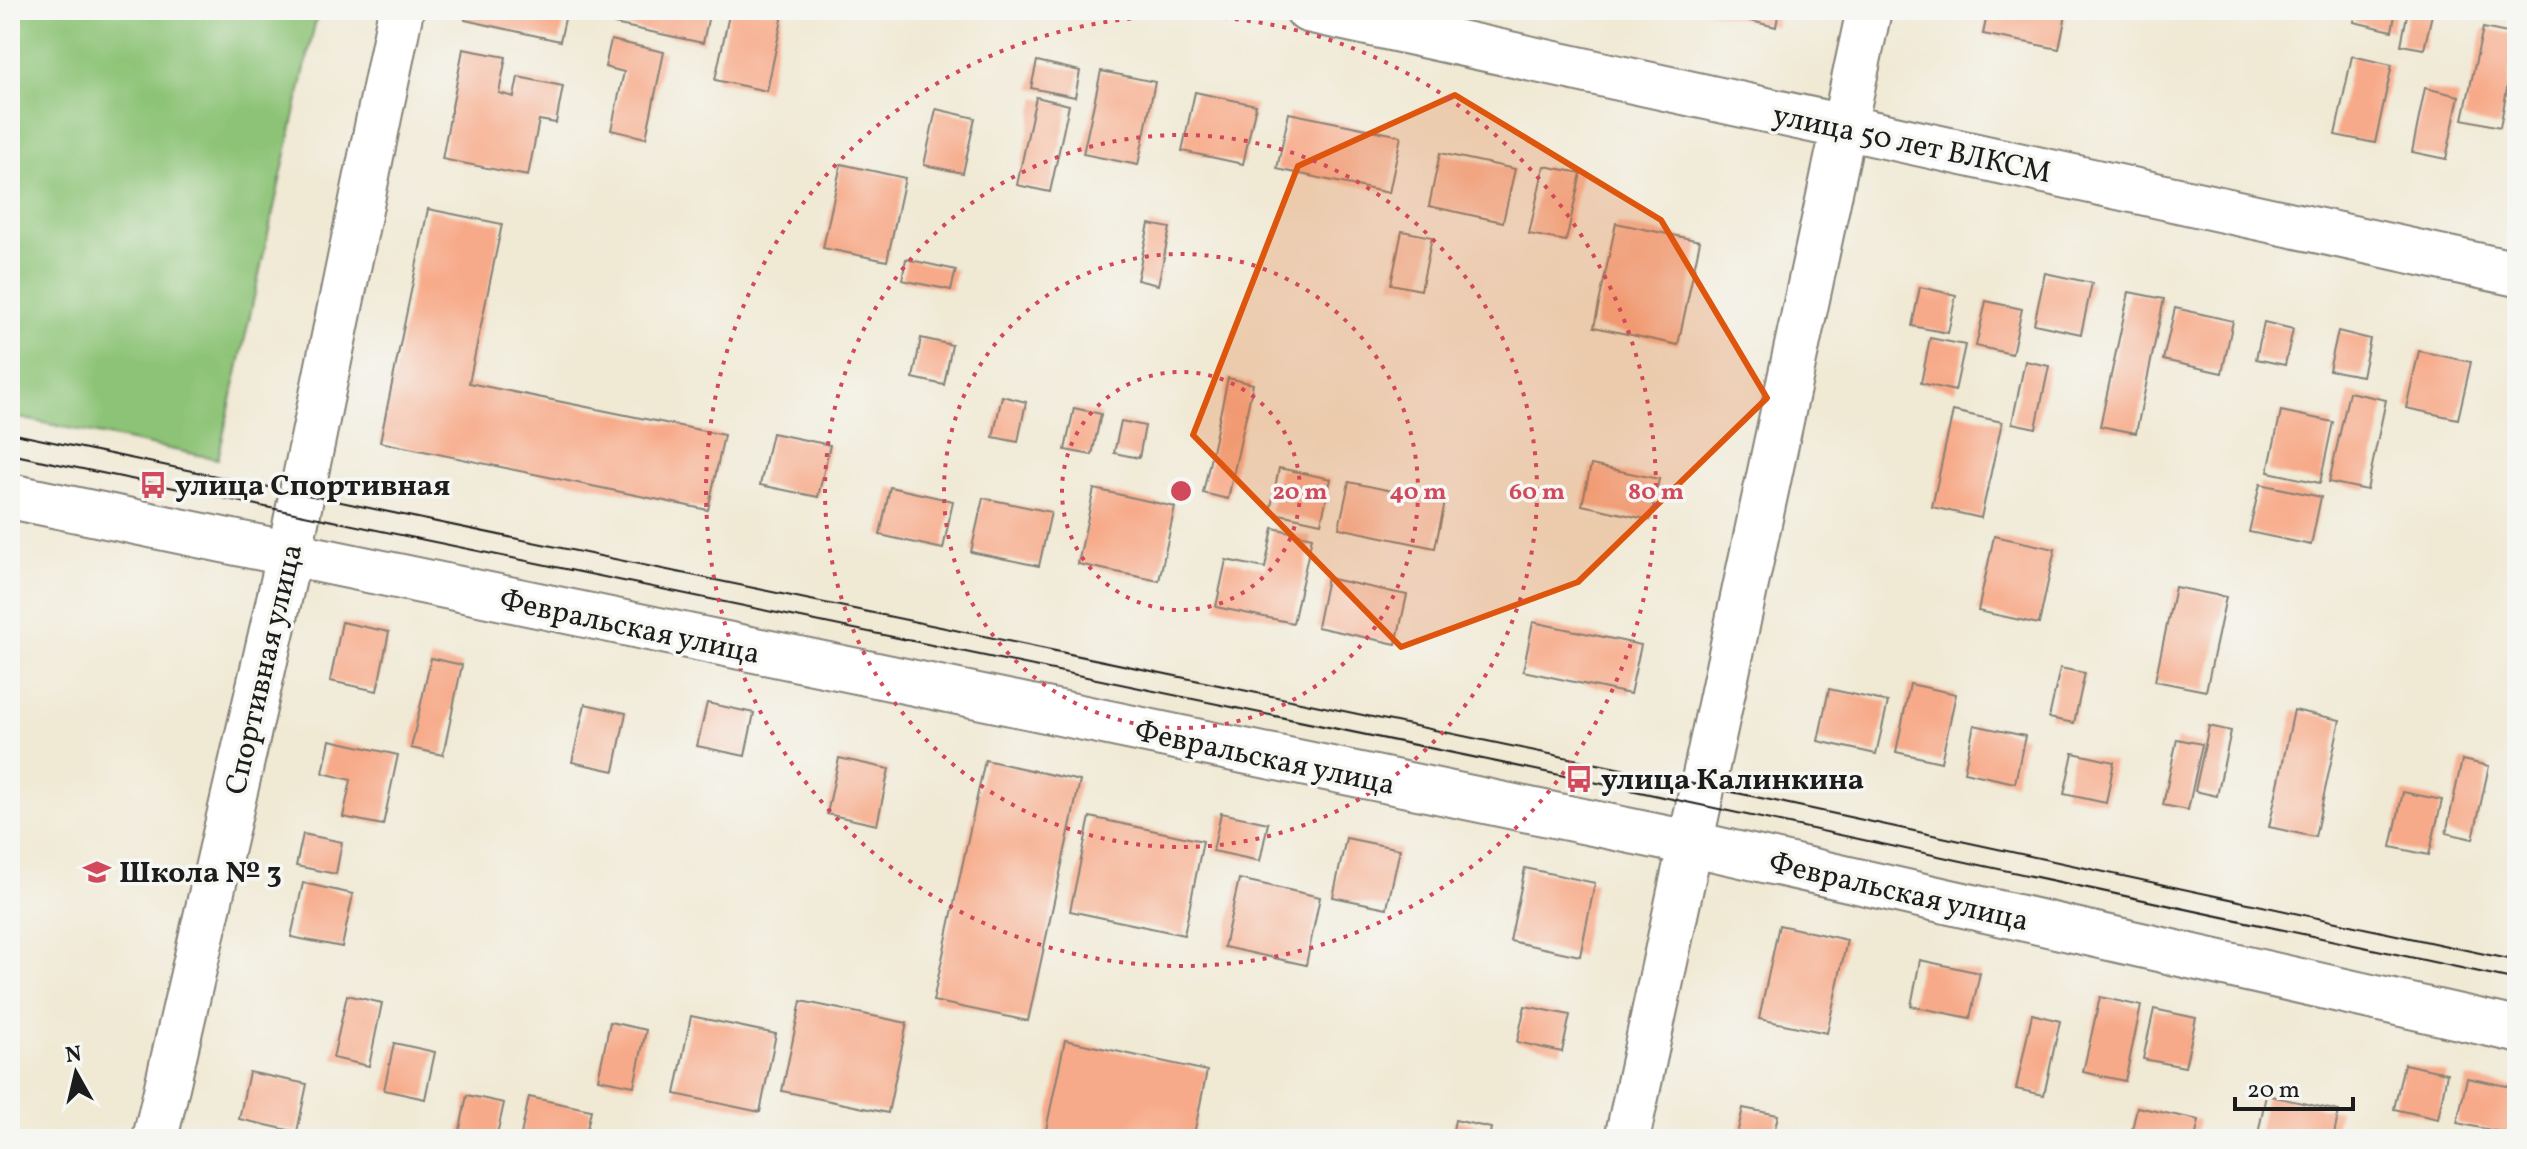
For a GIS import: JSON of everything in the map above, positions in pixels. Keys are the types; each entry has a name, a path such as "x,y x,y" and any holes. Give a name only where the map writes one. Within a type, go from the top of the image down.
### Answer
{"street":[{"name":"Спортивная улица","path":"155,1139 289,556 401,10"},
{"name":"улица 50 лет ВЛКСМ","path":"1308,10 2517,274"},
{"path":"1627,1139 1846,129 1869,10"},
{"name":"Февральская улица","path":"10,496 1689,843 2517,1030"}],"highlighted area":[{"path":"1455,95 1661,220 1767,398 1578,582 1401,647 1193,435 1298,166"}],"green space":[{"path":"10,10 318,10 218,459 10,416"}],"building":[{"path":"467,10 567,10 560,41 465,20"},
{"path":"617,10 710,10 703,43 614,24"},
{"path":"730,10 784,10 767,91 715,80"},
{"path":"1705,10 1779,10 1776,27"},
{"path":"1988,10 2067,10 2059,49 1983,34"},
{"path":"2356,10 2396,10 2392,31 2354,22"},
{"path":"2408,10 2433,10 2424,49 2401,45"},
{"path":"2483,28 2517,35 2500,127 2463,119"},
{"path":"611,40 664,52 646,138 611,130 624,72 605,67"},
{"path":"463,49 506,57 499,93 514,97 518,77 563,86 556,123 539,120 528,176 442,159"},
{"path":"2352,56 2392,65 2375,143 2335,135"},
{"path":"1037,61 1080,71 1075,97 1031,88"},
{"path":"1101,71 1155,82 1138,165 1083,154"},
{"path":"2425,88 2459,96 2446,159 2412,152"},
{"path":"1195,92 1256,105 1243,164 1182,151"},
{"path":"1036,97 1069,105 1050,192 1017,185"},
{"path":"936,109 975,118 963,173 924,165"},
{"path":"1289,113 1401,136 1389,193 1277,169"},
{"path":"1440,153 1515,169 1503,222 1429,206"},
{"path":"841,164 905,178 887,261 823,248"},
{"path":"1544,166 1581,173 1566,241 1529,234"},
{"path":"428,209 502,224 469,383 724,435 708,510 380,442"},
{"path":"1616,223 1700,241 1678,345 1594,327"},
{"path":"1149,224 1170,228 1158,285 1137,280"},
{"path":"1402,231 1432,237 1421,290 1391,284"},
{"path":"906,259 956,270 951,290 902,280"},
{"path":"2045,273 2092,283 2081,334 2034,324"},
{"path":"1920,287 1956,295 1948,333 1912,326"},
{"path":"2129,292 2164,299 2136,433 2100,426"},
{"path":"1986,301 2022,309 2012,354 1976,346"},
{"path":"2175,308 2233,321 2222,373 2163,360"},
{"path":"2264,322 2293,329 2285,365 2256,359"},
{"path":"2338,331 2370,339 2362,376 2329,370"},
{"path":"921,338 952,345 944,385 913,378"},
{"path":"1930,338 1965,345 1955,391 1921,383"},
{"path":"2419,351 2471,362 2458,419 2406,408"},
{"path":"2025,361 2049,366 2036,428 2012,423"},
{"path":"1228,378 1253,384 1228,499 1203,493"},
{"path":"2349,392 2386,400 2367,490 2329,482"},
{"path":"1002,396 1026,402 1018,442 993,437"},
{"path":"1074,408 1101,414 1092,455 1065,450"},
{"path":"1953,411 2002,422 1981,518 1932,507"},
{"path":"2281,411 2333,422 2320,483 2268,472"},
{"path":"1121,421 1145,426 1139,458 1114,453"},
{"path":"772,433 830,445 818,497 760,485"},
{"path":"1591,465 1659,479 1650,520 1582,505"},
{"path":"1279,468 1331,479 1321,523 1270,512"},
{"path":"1349,482 1445,502 1435,548 1339,528"},
{"path":"2260,484 2321,497 2311,545 2249,532"},
{"path":"890,487 953,501 943,549 880,535"},
{"path":"1094,489 1175,507 1159,581 1078,564"},
{"path":"983,498 1051,512 1039,566 971,552"},
{"path":"1273,528 1312,537 1293,623 1216,607 1226,560 1265,568"},
{"path":"1994,536 2055,549 2039,624 1978,611"},
{"path":"1327,578 1407,595 1396,644 1317,627"},
{"path":"2175,587 2226,597 2206,691 2155,681"},
{"path":"342,622 389,632 377,691 330,681"},
{"path":"1533,622 1641,645 1630,694 1523,671"},
{"path":"431,658 462,665 443,755 411,748"},
{"path":"2060,668 2085,673 2074,723 2049,718"},
{"path":"1910,684 1956,694 1941,762 1896,752"},
{"path":"1829,689 1888,702 1876,754 1818,741"},
{"path":"707,703 754,713 745,756 697,746"},
{"path":"585,704 626,713 614,771 572,762"},
{"path":"2294,710 2340,720 2315,837 2269,827"},
{"path":"1974,725 2025,736 2015,783 1964,772"},
{"path":"2209,726 2231,731 2217,796 2195,791"},
{"path":"2177,739 2202,744 2188,810 2163,805"},
{"path":"330,740 398,755 383,825 343,817 351,780 323,773"},
{"path":"2073,753 2114,762 2106,803 2064,794"},
{"path":"839,758 889,769 877,825 827,814"},
{"path":"985,760 1080,781 1028,1021 933,1001"},
{"path":"2462,760 2489,766 2473,839 2446,833"},
{"path":"2403,792 2442,800 2429,855 2391,847"},
{"path":"1221,813 1268,823 1260,861 1213,851"},
{"path":"1090,817 1203,841 1184,935 1070,911"},
{"path":"303,834 342,842 336,874 296,866"},
{"path":"1346,838 1400,849 1387,908 1333,897"},
{"path":"2517,861 2517,891 2510,889"},
{"path":"1525,868 1595,883 1580,956 1510,941"},
{"path":"1239,879 1320,897 1306,965 1224,947"},
{"path":"303,883 353,894 342,947 291,937"},
{"path":"1779,925 1847,940 1827,1033 1759,1019"},
{"path":"1920,960 1980,973 1970,1018 1911,1006"},
{"path":"347,995 382,1003 369,1066 333,1058"},
{"path":"2100,997 2141,1006 2125,1081 2083,1072"},
{"path":"801,1001 907,1023 888,1113 782,1091"},
{"path":"1525,1006 1570,1015 1562,1052 1517,1042"},
{"path":"2154,1009 2196,1018 2185,1067 2143,1059"},
{"path":"2032,1014 2060,1021 2044,1095 2016,1089"},
{"path":"691,1016 776,1034 760,1112 675,1094"},
{"path":"610,1022 646,1030 634,1086 598,1079"},
{"path":"1065,1040 1207,1071 1193,1139 1044,1139"},
{"path":"394,1043 435,1052 425,1099 384,1090"},
{"path":"2404,1064 2447,1073 2438,1119 2394,1109"},
{"path":"249,1072 307,1084 297,1132 239,1119"},
{"path":"2467,1078 2517,1088 2510,1134 2457,1123"},
{"path":"467,1095 504,1103 496,1139 458,1139"},
{"path":"2266,1095 2339,1111 2333,1139 2257,1139"},
{"path":"529,1097 591,1110 585,1139 520,1139"},
{"path":"2137,1107 2199,1120 2195,1139 2130,1139"},
{"path":"1743,1108 1778,1115 1773,1139 1736,1139"},
{"path":"1455,1120 1491,1128 1489,1139 1451,1139"}],"tram line":[{"path":"10,433 1775,801 2517,961"},
{"path":"10,454 1579,779 2517,980"}],"place":[{"name":"улица Спортивная","path":"153,485"},
{"name":"улица Калинкина","path":"1579,779"},
{"name":"Школа № 3","path":"97,872"}]}
